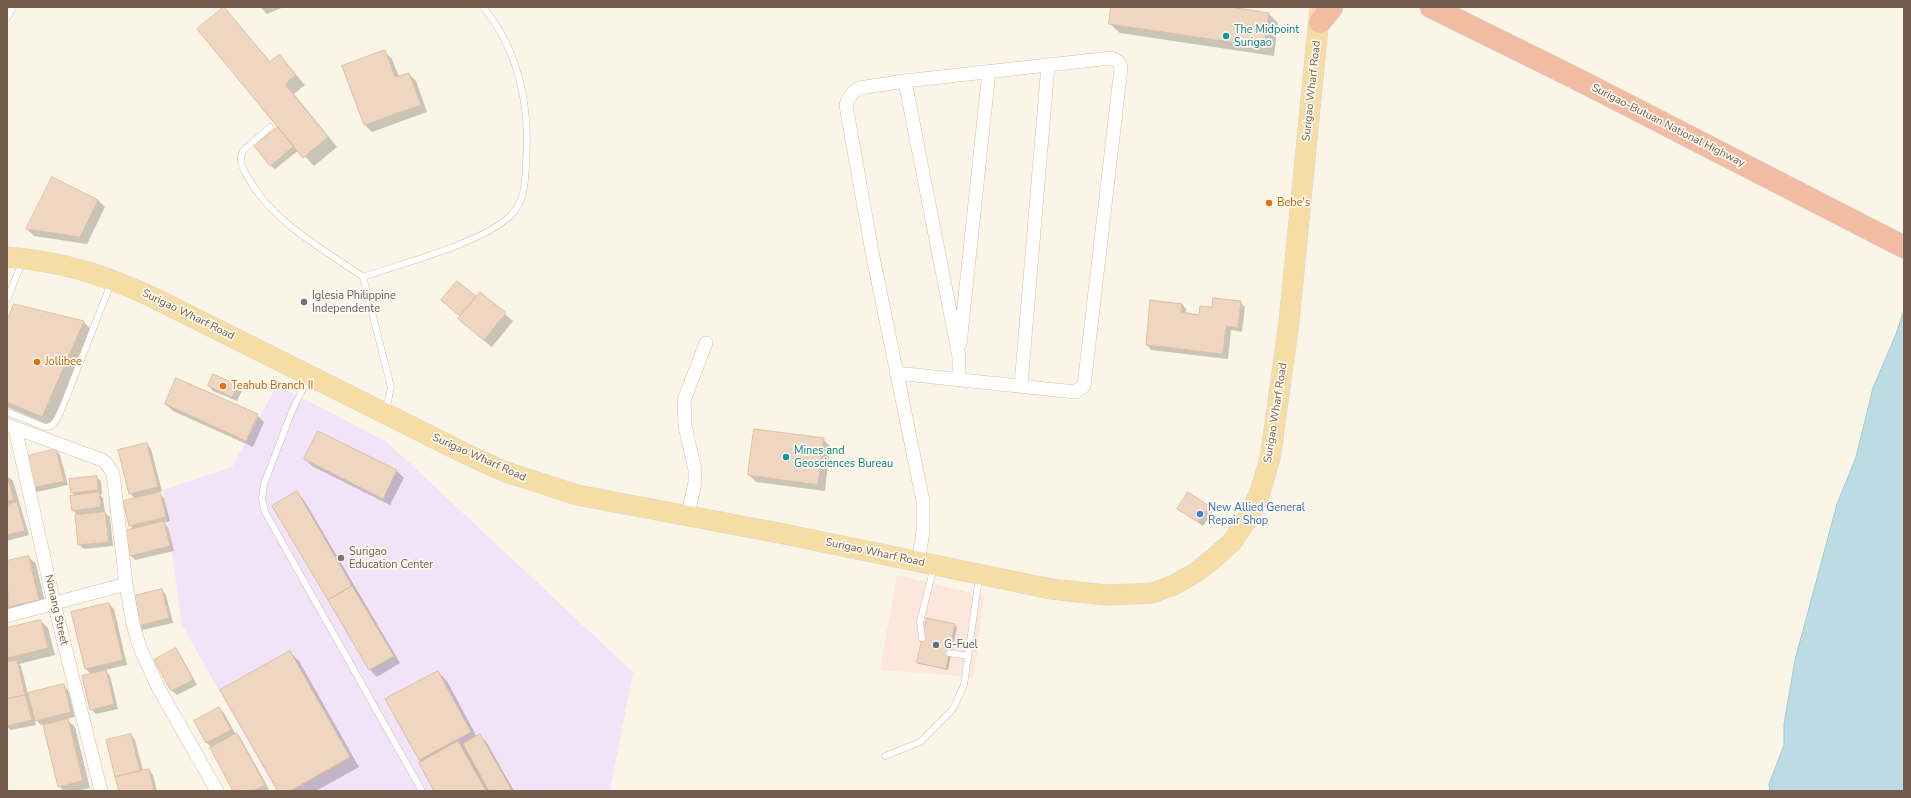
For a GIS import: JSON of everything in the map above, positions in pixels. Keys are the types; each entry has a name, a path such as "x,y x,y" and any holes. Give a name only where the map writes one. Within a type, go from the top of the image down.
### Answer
{"highway":[{"name":"Surigao-Butuan National Highway","path":"1431,7 1904,247"}],"main road":[{"name":"Surigao Wharf Road","path":"15,258 45,261 79,268 112,279 150,296 385,415 462,452 503,471 539,484 584,496 688,515 926,564 1078,593 1106,595 1152,592 1174,585 1210,562 1232,542 1246,521 1259,495 1270,460 1277,418 1289,322 1324,12"}],"street":[{"path":"896,373 1021,385 1075,392 1082,389 1086,382 1121,68 1118,61 1111,58 989,71 859,88 850,95 846,105 872,252 896,373 922,501 926,564"},
{"path":"1021,385 1048,65"},
{"path":"959,379 959,357 989,71"},
{"path":"905,81 959,357"},
{"path":"688,515 695,482 695,470 684,426 684,400 706,343"},
{"path":"11,426 102,460 113,474 126,584 133,624 140,648 149,670 217,791"},
{"name":"Nonang Street","path":"11,426 101,791"},
{"path":"7,616 126,584"}],"lane":[{"path":"7,18 13,7"},
{"path":"363,277 476,237 503,222 512,215 521,202 525,188 527,148 527,121 524,92 507,43 495,21 483,7"},
{"path":"270,127 240,156 242,166 255,190 266,205 281,219 363,277 390,387 385,415"},
{"path":"7,300 15,258"},
{"path":"7,412 45,427 50,427 54,424 63,406 112,279"},
{"path":"310,376 292,412 264,484 262,498 265,512 422,791"},
{"path":"922,638 920,633 920,622 926,564"},
{"path":"885,756 920,742 953,709 964,685 979,574"},
{"path":"949,653 968,656"}],"shaded area":[{"name":"Surigao Education Center","path":"277,385 387,442 633,672 610,791 276,791 182,625 163,490 232,467"},
{"path":"897,575 984,596 974,677 880,670"}],"water":[{"path":"1904,310 1904,791 1770,791 1769,784 1784,745 1784,724 1795,660 1837,504 1856,457 1873,388 1896,334"}],"building":[{"path":"224,7 270,62 279,54 296,75 285,84 328,137 303,158 197,29"},
{"name":"The Midpoint Surigao","path":"1111,7 1231,7 1269,13 1264,47 1109,24"},
{"path":"385,50 395,77 409,73 421,105 364,125 342,66"},
{"path":"278,127 294,146 270,166 254,146"},
{"path":"52,177 98,200 80,237 26,229"},
{"path":"457,281 476,296 460,316 441,300"},
{"path":"480,292 506,313 484,340 458,319"},
{"path":"1213,298 1241,301 1238,328 1226,326 1223,354 1146,345 1150,300 1182,304 1181,312 1199,315 1200,306 1212,307"},
{"name":"Jollibee","path":"14,304 84,321 42,417 7,402 7,321"},
{"name":"Teahub Branch II","path":"213,374 238,385 232,397 208,386"},
{"path":"176,378 258,414 246,441 165,404"},
{"name":"Mines and Geosciences Bureau","path":"754,429 824,438 818,485 748,475"},
{"path":"318,431 397,470 383,499 304,459"},
{"path":"147,443 158,487 129,494 118,450"},
{"path":"56,449 64,481 32,488 24,457"},
{"path":"7,475 14,500 7,501"},
{"path":"97,476 98,490 71,493 69,479"},
{"path":"297,491 352,586 328,600 272,506"},
{"path":"99,492 101,507 72,511 70,496"},
{"path":"160,492 166,517 129,526 123,501"},
{"path":"1188,492 1209,506 1198,522 1177,509"},
{"path":"17,502 25,531 7,535 7,505"},
{"path":"105,512 109,542 78,545 75,515"},
{"path":"164,521 170,546 130,556 124,531"},
{"path":"29,556 39,600 8,607 7,561"},
{"path":"352,586 394,656 369,670 328,600"},
{"path":"162,589 169,618 137,626 130,597"},
{"path":"109,603 123,660 85,669 71,612"},
{"name":"G-Fuel","path":"927,618 955,624 946,669 917,663"},
{"path":"41,620 48,648 7,658 7,628"},
{"path":"176,648 193,680 171,691 154,660"},
{"path":"290,651 350,757 290,791 278,791 220,690"},
{"path":"17,660 25,695 7,699 7,662"},
{"path":"106,670 114,704 90,710 82,676"},
{"path":"438,671 471,732 419,760 385,699"},
{"path":"64,684 71,712 35,721 28,693"},
{"path":"25,695 32,720 7,726 7,699"},
{"path":"219,707 231,730 206,743 194,721"},
{"path":"68,719 83,781 58,787 43,725"},
{"path":"237,733 265,785 253,791 233,791 210,748"},
{"path":"131,734 140,771 115,777 106,740"},
{"path":"480,734 512,791 489,791 463,744"},
{"path":"458,741 486,791 434,791 419,763"},
{"path":"149,769 154,791 119,791 115,777"}],"place":[{"name":"The Midpoint Surigao","path":"1226,36"},
{"name":"Bebe's","path":"1269,203"},
{"name":"Iglesia Philippine Independente","path":"304,302"},
{"name":"Jollibee","path":"37,362"},
{"name":"Teahub Branch II","path":"223,386"},
{"name":"Mines and Geosciences Bureau","path":"786,457"},
{"name":"New Allied General Repair Shop","path":"1200,514"},
{"name":"Surigao Education Center","path":"341,558"},
{"name":"G-Fuel","path":"936,645"}]}
